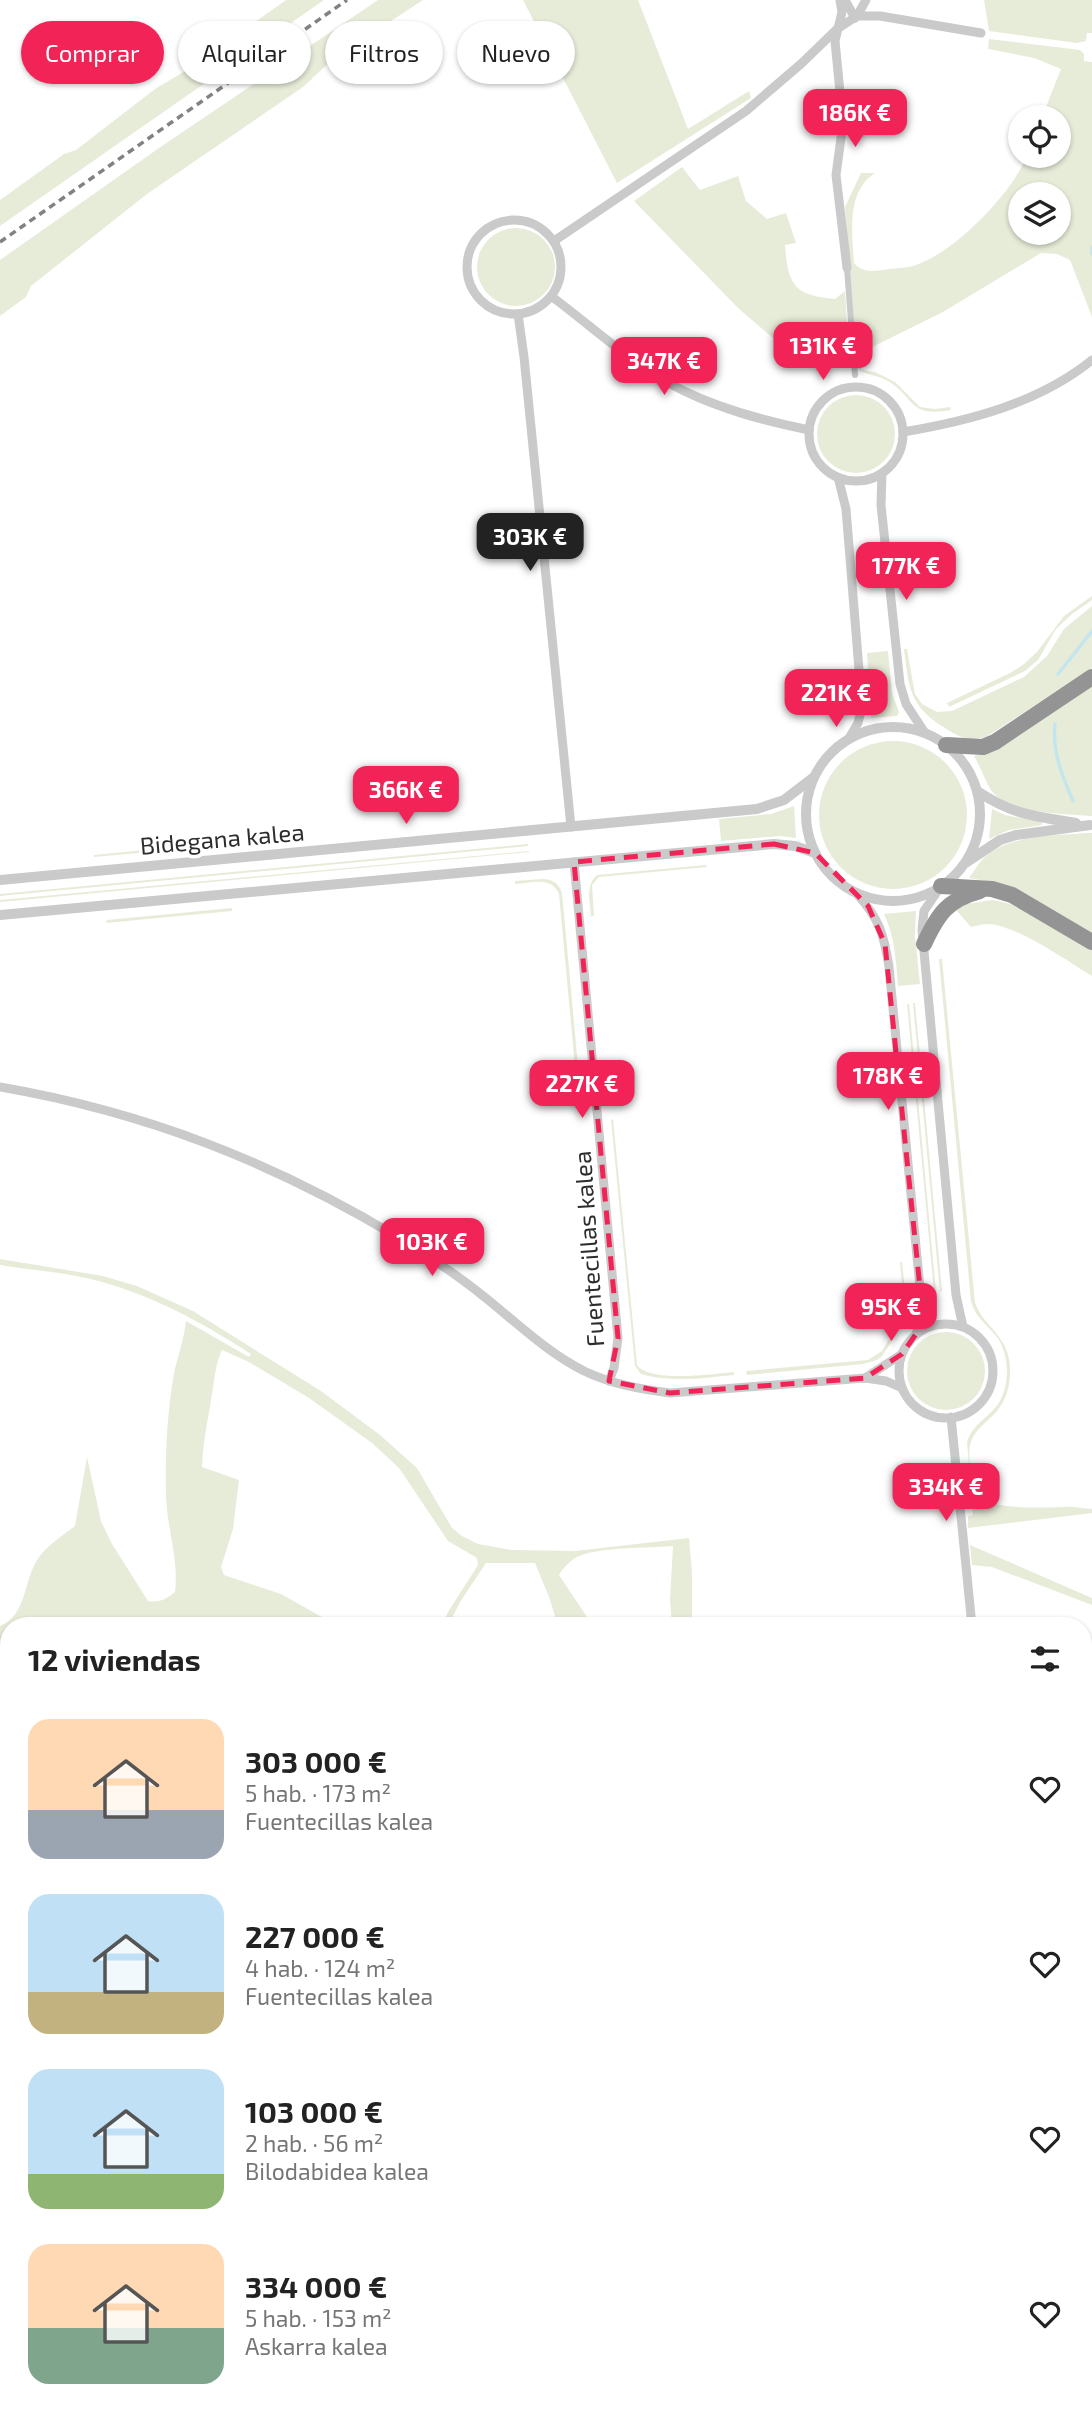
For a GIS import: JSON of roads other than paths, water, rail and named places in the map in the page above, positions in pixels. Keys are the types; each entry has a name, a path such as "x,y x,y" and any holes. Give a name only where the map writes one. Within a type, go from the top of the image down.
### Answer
{"highway":[{"path":"946,745 982,747 995,742 1092,677"},
{"path":"941,886 992,889 1012,895 1092,942"},
{"path":"924,944 941,912 952,902 992,889"}],"street":[{"path":"840,0 842,12 835,41 844,123 836,175 855,375"},
{"path":"845,0 856,17"},
{"path":"554,242 746,111 837,29 856,17 866,0"},
{"path":"856,17 880,16 981,33"},
{"path":"511,221 532,224 544,231 554,242 561,269 551,296 531,312 518,314 504,314 479,300 471,288 467,260 479,235 490,226 511,221"},
{"path":"551,296 635,360 680,389 752,417 809,430"},
{"path":"518,314 571,827"},
{"path":"904,432 989,414 1040,392 1092,360"},
{"path":"857,387 871,389 889,400 901,418 904,432 898,455 882,473 860,480 838,477 819,463 810,442 809,430 820,404 837,391 857,387"},
{"path":"882,473 881,505 900,684 906,704 925,733"},
{"path":"838,477 846,509 862,707 858,723 848,740"},
{"path":"941,886 914,898 885,901 856,892 832,876 815,853 808,835 806,815 814,777 829,756 848,740 866,732 886,728 905,728 925,733 946,745 960,758 977,791 980,813 977,836 965,863"},
{"name":"Bidegana kalea","path":"0,880 768,807 784,800 814,777"},
{"path":"977,791 1002,808 1015,813 1091,826"},
{"path":"963,1326 956,1295 924,944 924,911 941,886 965,863 1000,840 1016,835 1091,826"},
{"path":"0,915 774,844 795,846 815,853"},
{"name":"Fuentecillas kalea","path":"574,862 618,1338 614,1368 609,1381"},
{"path":"856,892 875,916 882,930 887,956 921,1298 921,1321 916,1334 902,1354 898,1371 902,1388 908,1399 927,1414 951,1417 966,1413 979,1404 988,1392 992,1361 986,1347 976,1335 963,1326 939,1324 916,1334"},
{"path":"0,1087 74,1101 191,1136 322,1194 402,1240 481,1294 550,1351 609,1381 670,1393 865,1378 886,1381 902,1388"},
{"path":"865,1378 902,1354"},
{"path":"951,1417 971,1617"}],"waterway":[{"path":"1092,247 1092,254"},
{"path":"1058,674 1092,631"},
{"path":"1055,724 1056,754 1073,801"}],"railway":[{"path":"0,242 347,0"}]}
